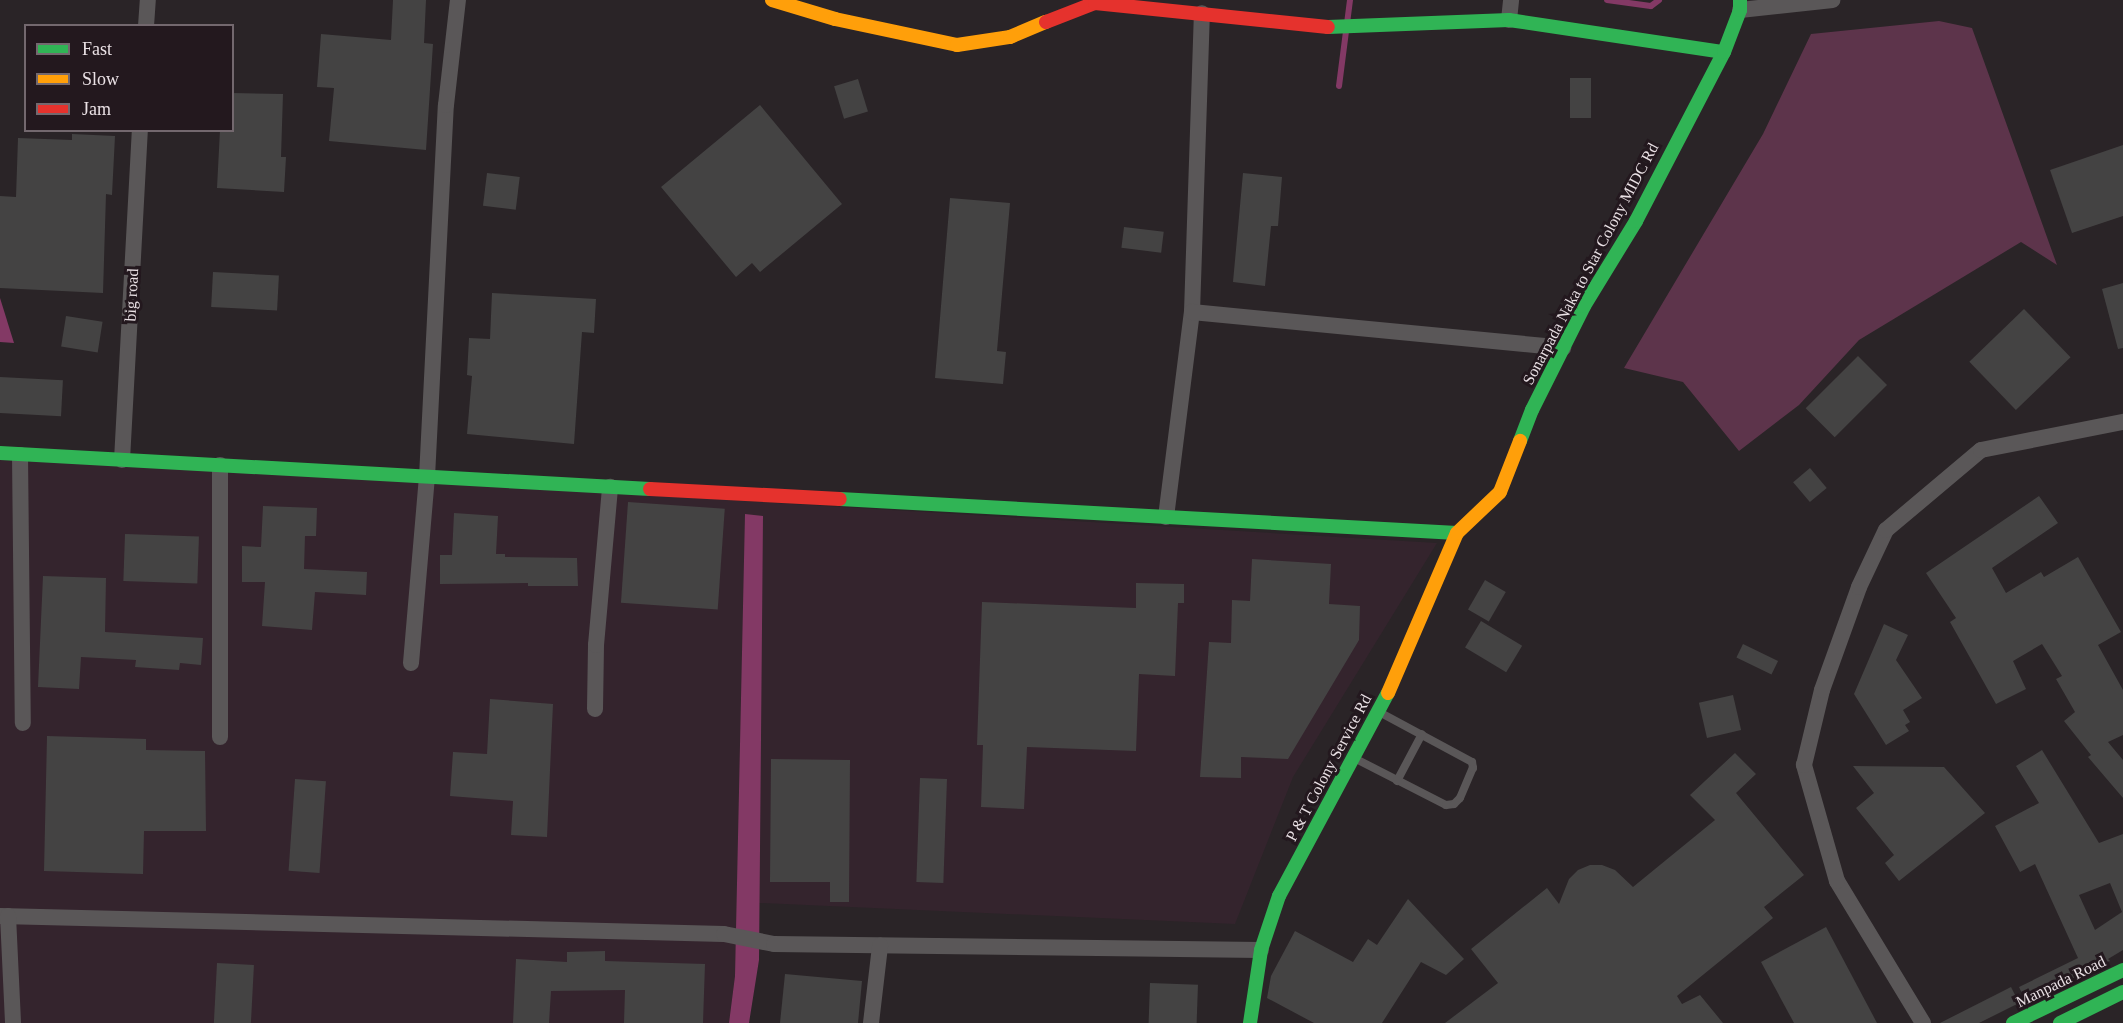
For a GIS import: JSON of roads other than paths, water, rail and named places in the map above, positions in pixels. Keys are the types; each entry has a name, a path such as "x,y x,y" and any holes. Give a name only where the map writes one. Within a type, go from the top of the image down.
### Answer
{"street":[{"path":"146,24 148,0"},
{"path":"411,663 427,477 446,105 458,0"},
{"path":"772,0 835,19 957,45 1010,37 1095,3 1337,27 1509,20 1724,51"},
{"path":"1509,20 1511,0"},
{"path":"1740,5 1832,0"},
{"name":"Sonarpada Naka to Star Colony MIDC Rd","path":"1457,533 1500,492 1532,410 1584,306 1635,220 1724,51 1740,5"},
{"path":"1166,517 1192,312 1202,13"},
{"name":"big road","path":"122,460 140,132"},
{"path":"1192,312 1563,348"},
{"path":"1923,1023 1837,881 1804,765 1822,690 1858,587 1886,530 1981,450 2123,422"},
{"path":"0,453 1457,533"},
{"path":"20,455 23,723"},
{"path":"220,465 220,736"},
{"path":"595,709 596,645 610,487"},
{"name":"P & T Colony Service Rd","path":"1250,1023 1261,950 1279,897 1378,712 1457,533"},
{"path":"13,1023 4,916 724,934 774,944 1261,950"},
{"path":"871,1023 880,946"},
{"name":"Manpada Road","path":"2013,1023 2123,970"},
{"path":"2060,1023 2123,992"}],"lane":[{"path":"1353,758 1446,805 1454,804 1460,798 1473,768 1472,762 1378,712"},
{"path":"1397,781 1422,734"}],"waterway":[{"path":"1339,86 1350,0"},
{"path":"1607,0 1651,6 1659,0"}]}
